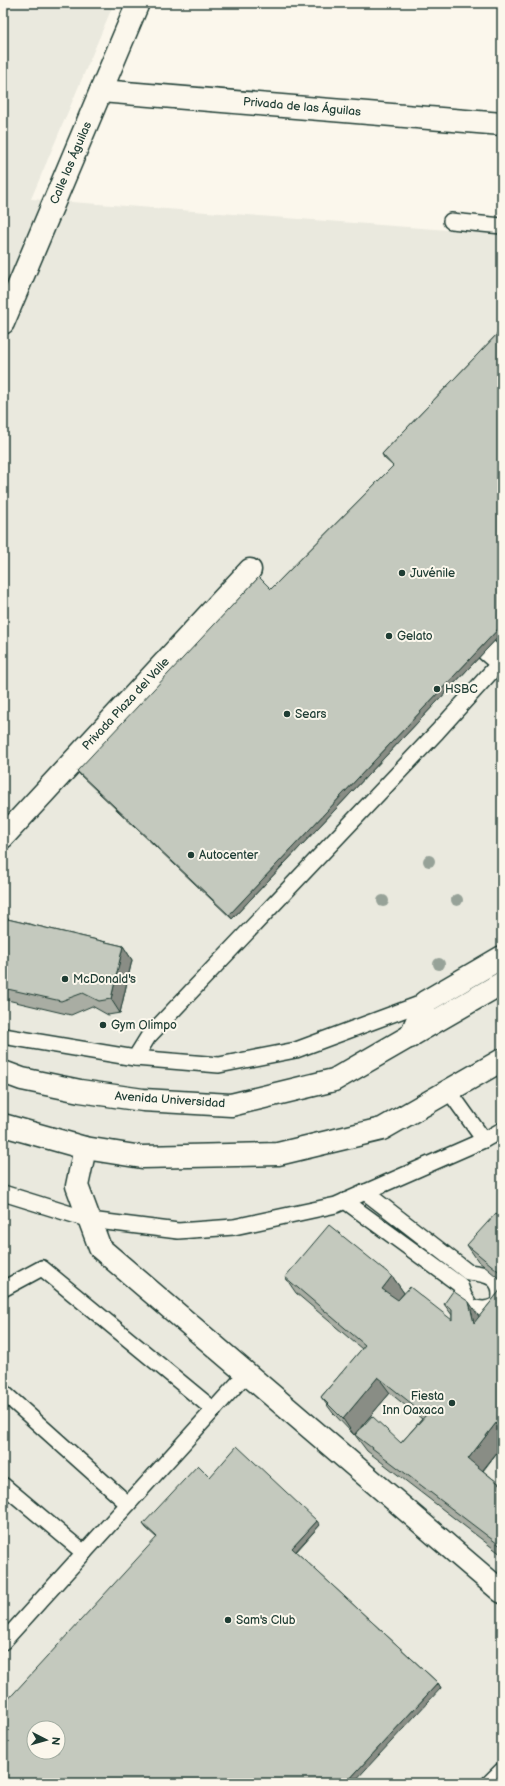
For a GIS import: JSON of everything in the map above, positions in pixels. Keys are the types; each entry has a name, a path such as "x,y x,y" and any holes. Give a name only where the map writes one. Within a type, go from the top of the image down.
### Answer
{"street":[{"name":"Calle las Águilas","path":"3,323 138,3"},
{"name":"Privada de las Águilas","path":"101,90 502,124"},
{"name":"Privada Plaza del Valle","path":"3,837 250,570"},
{"path":"410,1036 425,1002 502,957"},
{"name":"Avenida Universidad","path":"3,1072 22,1079 80,1091 143,1100 231,1104 334,1080 502,983"},
{"path":"3,1125 85,1148 142,1157 278,1154 382,1129 502,1060"},
{"path":"85,1148 78,1186 100,1248 502,1592"}],"lane":[{"path":"451,221 502,226"},
{"path":"135,1058 148,1037 427,743 496,657"},
{"path":"3,1036 135,1058 219,1065 296,1050 425,1002"},
{"path":"449,1091 484,1140"},
{"path":"3,1193 90,1220 178,1231 227,1227 336,1205 484,1140 502,1130"},
{"path":"345,1201 460,1285 464,1296 472,1307 483,1310 492,1308 499,1302 500,1288 496,1281 489,1276 468,1272 365,1192"},
{"path":"3,1289 42,1268 214,1410"},
{"path":"3,1642 247,1373"},
{"path":"3,1392 128,1504"},
{"path":"3,1485 84,1553"},
{"path":"489,1783 502,1770"}],"shaded area":[{"path":"3,3 114,3 31,199 502,234 502,1783 3,1783"}],"building":[{"path":"502,329 502,625 229,915 77,771 259,577 271,589 393,466 382,454"},
{"name":"McDonald's","path":"3,918 123,946 111,999 99,1001 83,993 61,1001 3,988"},
{"path":"496,1213 502,1218 502,1274 467,1245"},
{"name":"Fiesta Inn Oaxaca","path":"329,1225 392,1276 382,1289 398,1300 410,1287 452,1320 452,1309 444,1304 453,1291 469,1302 474,1323 502,1288 502,1428 496,1423 468,1459 502,1486 502,1547 355,1435 372,1416 401,1443 426,1415 378,1377 343,1419 321,1397 365,1345 285,1277"},
{"name":"Sam's Club","path":"237,1446 317,1521 292,1548 438,1683 346,1783 3,1783 3,1705 157,1537 143,1524 198,1465 210,1477"}],"place":[{"name":"Juvénile","path":"402,573"},
{"name":"Gelato","path":"389,636"},
{"name":"HSBC","path":"437,689"},
{"name":"Sears","path":"287,714"},
{"name":"Autocenter","path":"191,855"},
{"name":"McDonald's","path":"65,979"},
{"name":"Gym Olimpo","path":"103,1025"},
{"name":"Fiesta Inn Oaxaca","path":"452,1403"},
{"name":"Sam's Club","path":"228,1620"}]}
